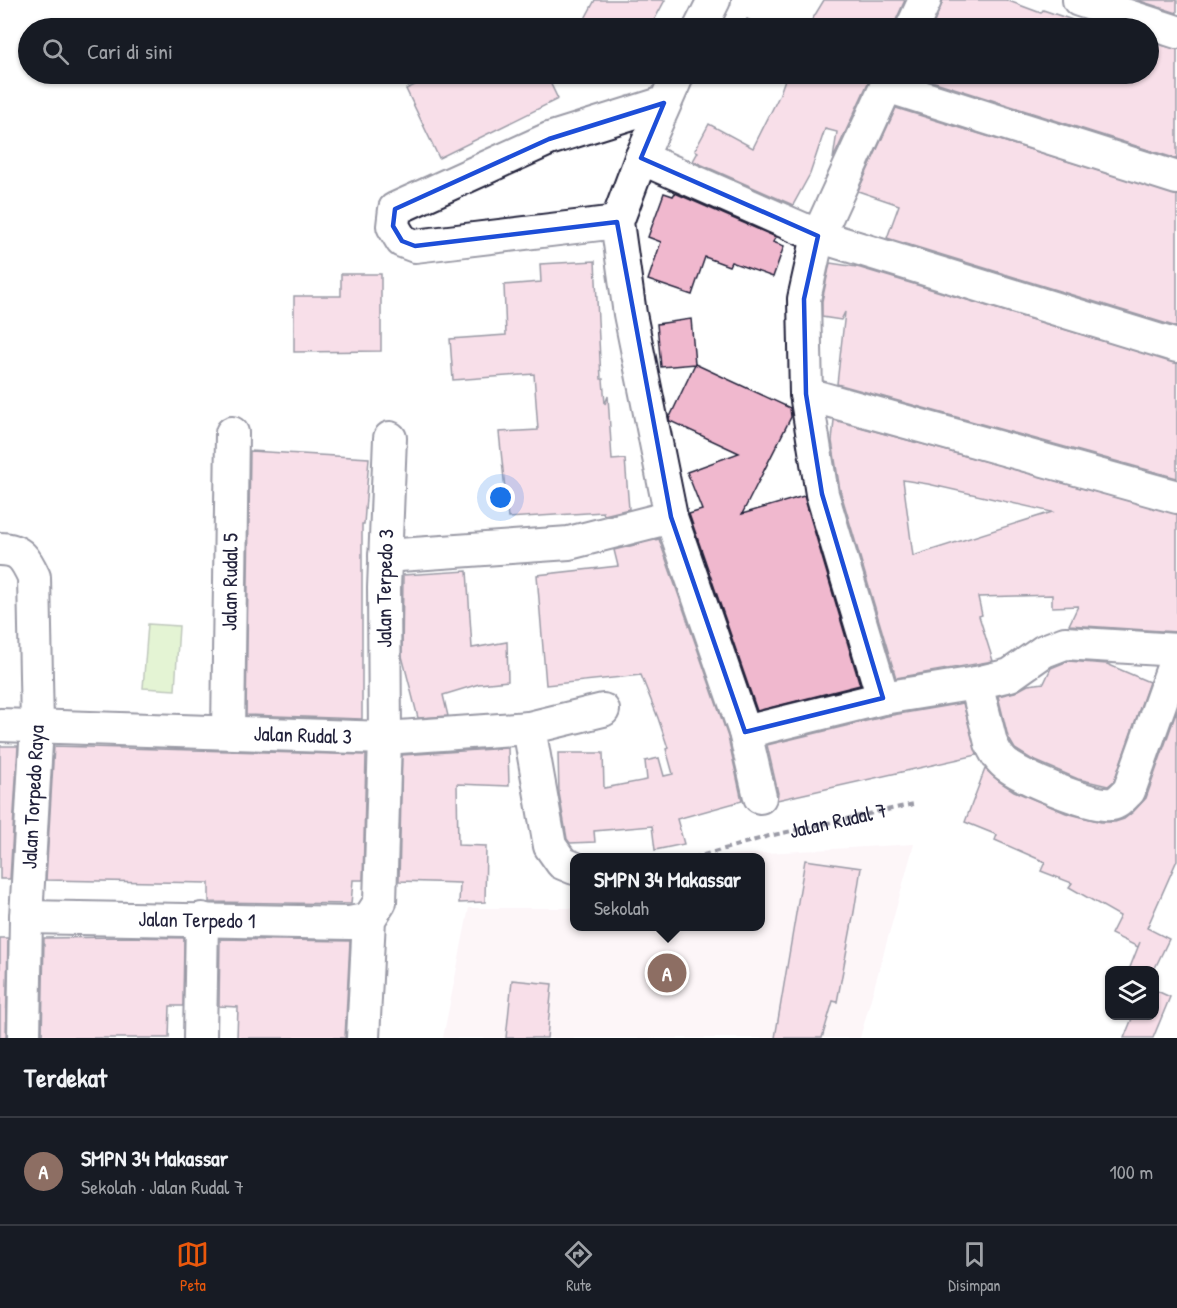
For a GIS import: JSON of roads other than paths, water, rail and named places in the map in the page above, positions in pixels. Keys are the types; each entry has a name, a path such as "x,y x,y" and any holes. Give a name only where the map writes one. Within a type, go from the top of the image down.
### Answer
{"street":[{"path":"705,18 714,0"},
{"path":"917,18 925,0"},
{"path":"1079,0 1134,18"},
{"path":"1159,26 1177,32"},
{"path":"673,84 641,158 617,222 630,314 671,517 745,732 760,797"},
{"path":"883,698 822,494 806,394 804,299 818,236 887,84"},
{"path":"901,84 1177,178"},
{"path":"617,222 415,246 402,241 393,226 395,209 528,148 597,122 664,103"},
{"path":"641,158 818,236 1177,346"},
{"path":"806,394 1177,497"},
{"name":"Jalan Rudal 5","path":"228,732 232,433"},
{"name":"Jalan Terpedo 3","path":"369,919 380,902 386,738 386,556 390,438"},
{"path":"386,556 569,543 671,517"},
{"name":"Jalan Torpedo Raya","path":"12,553 34,577 37,726 26,917 24,1038"},
{"path":"745,732 883,698 976,683 1010,675 1044,651 1065,643 1177,650"},
{"path":"976,683 991,743 1004,764 1025,777 1094,804 1109,805 1117,803 1129,791 1177,656"},
{"name":"Jalan Rudal 3","path":"0,724 386,738 529,728 603,710"},
{"path":"529,728 550,846 562,863 570,866"},
{"name":"Jalan Terpedo 1","path":"26,917 350,923 369,919"},
{"path":"200,1038 202,919"},
{"path":"363,1038 369,919"}],"place":[{"name":"SMPN 34 Makassar","path":"667,973"}]}
